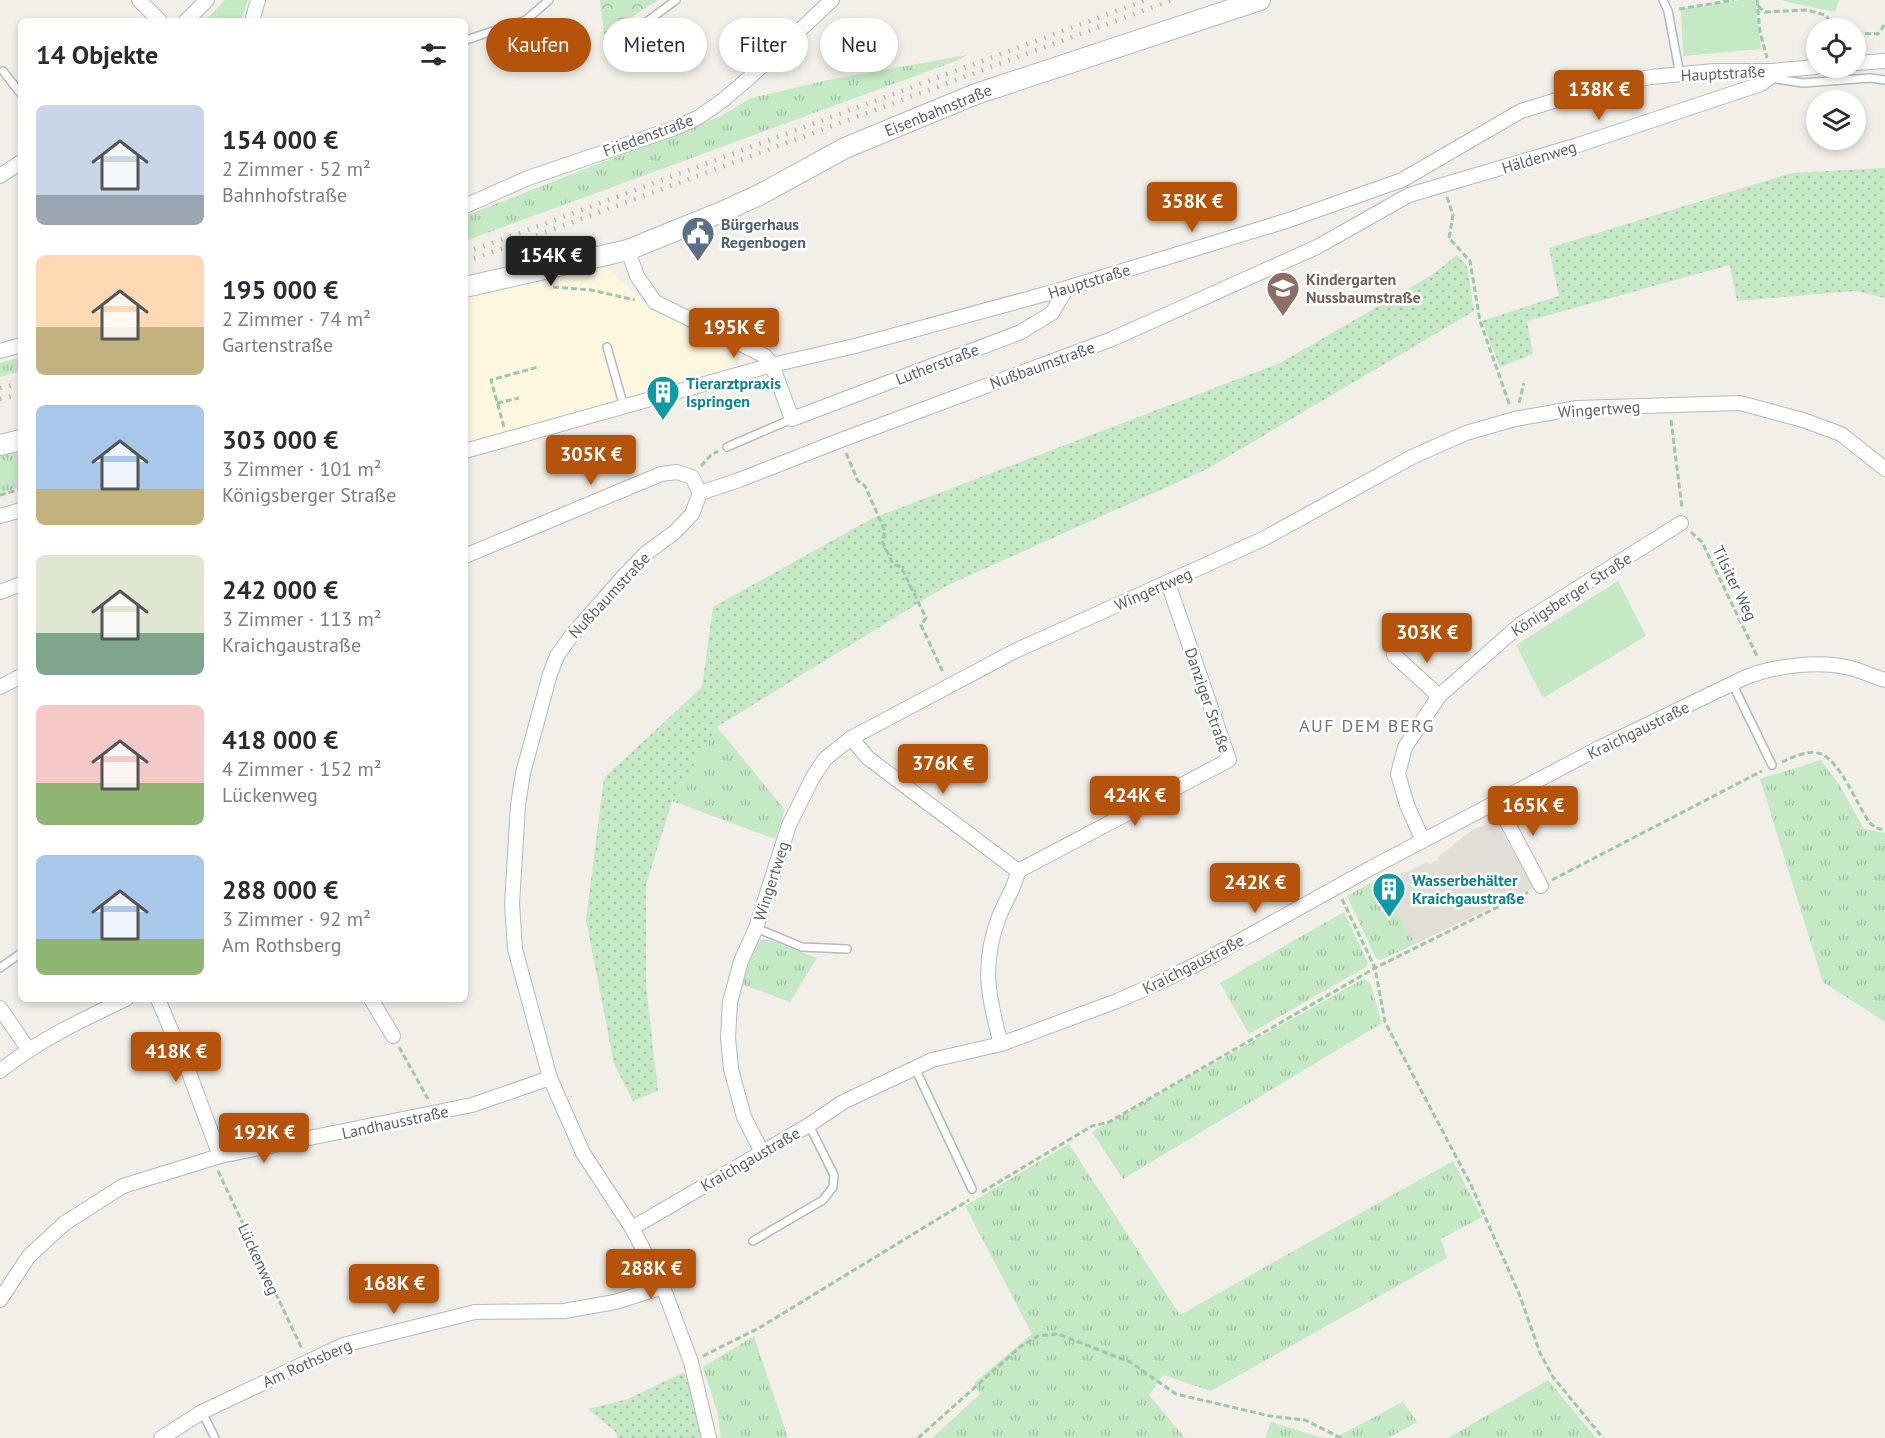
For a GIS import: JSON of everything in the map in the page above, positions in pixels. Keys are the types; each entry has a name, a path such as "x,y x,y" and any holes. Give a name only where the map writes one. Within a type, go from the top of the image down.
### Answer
{"main road":[{"name":"Eisenbahnstraße","path":"468,286 628,250 724,212 845,148 942,107 1260,0"},
{"path":"0,445 18,441"}],"street":[{"path":"139,0 157,18"},
{"path":"189,18 207,0"},
{"path":"253,18 258,0"},
{"name":"Friedenstraße","path":"468,205 528,178 675,128 699,117 722,101 832,0"},
{"path":"1866,62 1885,61"},
{"name":"Hauptstraße","path":"468,450 772,365 855,346 1067,288 1289,219 1402,180 1521,111 1602,86 1651,77 1714,71 1770,75 1806,69"},
{"name":"Häldenweg","path":"1409,195 1578,145 1761,84 1770,75"},
{"path":"0,176 18,164"},
{"path":"1402,180 1409,195"},
{"name":"Nußbaumstraße","path":"709,1438 691,1362 663,1287 632,1228 583,1153 550,1078 515,949 512,904 518,805 523,773 557,656 571,636 622,578 645,554 675,532 692,514 700,493 1112,339 1317,248 1409,195"},
{"path":"628,250 637,276 653,300 765,356 772,365 792,419"},
{"name":"Lutherstraße","path":"792,419 1021,332 1052,313 1067,288"},
{"path":"0,351 18,346"},
{"name":"Wingertweg","path":"762,1152 744,1117 731,1069 728,1038 730,1002 741,961 756,928 789,825 813,777 825,759 851,738 1015,651 1263,539 1412,457 1466,433 1515,419 1577,408 1740,403 1803,420 1841,434 1885,469"},
{"path":"468,555 661,474 677,472 692,477 700,493"},
{"path":"0,516 18,511"},
{"name":"Königsberger Straße","path":"1423,841 1407,805 1398,774 1405,747 1439,696 1521,624 1682,523"},
{"name":"Danziger Straße","path":"1018,871 1229,760 1168,583"},
{"path":"0,592 18,585"},
{"path":"1394,655 1439,696"},
{"name":"Kraichgaustraße","path":"632,1228 809,1125 843,1102 932,1060 1001,1044 1117,1001 1158,983 1207,959 1336,887 1599,748 1732,683 1763,671 1810,665 1854,669 1885,680"},
{"path":"0,687 18,678"},
{"path":"851,738 868,758 1018,871 1016,884 1002,907 992,934 987,961 989,1004 1001,1044"},
{"path":"1497,803 1541,886"},
{"path":"0,1071 27,1049 81,1019 119,1002"},
{"path":"159,1002 188,1070 216,1157"},
{"path":"373,1002 393,1036"},
{"path":"0,1008 27,1049"},
{"name":"Landhausstraße","path":"0,1300 28,1256 65,1223 123,1186 216,1157 472,1106 550,1078"},
{"name":"Am Rothsberg","path":"161,1438 202,1412 307,1360 343,1345 475,1312 564,1311 615,1302 663,1287"}],"lane":[{"path":"468,39 526,20 549,0"},
{"path":"652,18 676,0"},
{"path":"1663,0 1668,10 1680,75"},
{"path":"3,71 18,90"},
{"path":"1770,75 1803,83 1870,78 1885,80"},
{"path":"607,347 624,407"},
{"name":"Lutherstraße","path":"727,447 792,419"},
{"path":"1732,683 1772,765"},
{"path":"756,928 802,947 847,948"},
{"path":"0,968 18,955"},
{"path":"915,1068 972,1189"},
{"path":"753,1241 823,1200 833,1187 834,1174 809,1125"},
{"path":"202,1412 215,1438"}],"path":[{"path":"1668,10 1734,0"},
{"path":"1757,0 1760,33 1770,75"},
{"path":"1758,6 1765,12 1807,10 1825,15 1828,18"},
{"path":"1866,33 1878,34 1885,24"},
{"path":"1445,192 1453,215 1449,238 1470,261 1480,321 1509,404"},
{"path":"539,270 549,286 591,290 643,302 653,300"},
{"path":"507,439 491,380 538,368"},
{"path":"1515,419 1524,383"},
{"path":"497,403 519,398"},
{"path":"1669,404 1683,506 1682,523"},
{"path":"845,450 858,481 866,486 885,531 882,541 893,564 901,567 926,618 921,625 942,670"},
{"path":"700,467 711,454"},
{"path":"0,495 18,490"},
{"name":"Tilsiter Weg","path":"1682,523 1702,542 1763,671"},
{"path":"691,1362 759,1329 1092,1125 1109,1122 1375,968 1541,886 1772,765 1812,753 1820,753 1830,760 1843,777 1870,824 1885,830"},
{"path":"1336,887 1375,968 1385,1022 1471,1185 1520,1296 1540,1353 1553,1377 1603,1438"},
{"path":"393,1036 437,1113"},
{"name":"Lückenweg","path":"216,1157 307,1360"},
{"path":"918,1438 1020,1347 1038,1336 1058,1334 1130,1362 1176,1394 1270,1416 1305,1420 1341,1438"}],"shaded area":[{"path":"603,264 654,310 737,348 733,371 468,446 468,292"},
{"path":"1485,825 1502,832 1534,887 1415,944 1379,878 1407,872 1428,862 1430,864 1439,860 1438,857 1472,830"}],"green space":[{"path":"225,0 248,0 242,18 208,18"},
{"path":"600,0 658,0 630,18 603,18 603,26"},
{"path":"1755,0 1761,49 1683,56 1681,9"},
{"path":"1779,0 1839,0 1835,12"},
{"path":"967,55 956,61 468,240 468,215 721,116 751,98 872,72 898,72 898,67"},
{"path":"1885,168 1885,298 1855,291 1737,301 1730,265 1527,321 1533,354 1500,367 1482,321 1559,296 1549,248 1791,173"},
{"path":"1457,255 1467,266 1474,311 1207,469 948,585 717,727 672,801 646,885 646,985 658,1091 633,1101 614,1064 586,920 604,778 702,687 713,607 871,519 1280,363 1432,275"},
{"path":"18,358 18,372 0,377 0,363"},
{"path":"18,449 18,488 0,493 0,453"},
{"path":"1618,581 1646,636 1543,698 1516,645"},
{"path":"717,727 785,810 775,839 672,801"},
{"path":"1821,760 1840,786 1864,829 1885,833 1885,1022 1823,982 1760,779"},
{"path":"1379,878 1415,944 1380,960 1376,958 1347,896"},
{"path":"1344,912 1368,963 1366,967 1249,1034 1220,983"},
{"path":"761,940 770,940 817,958 790,1002 741,984 757,943"},
{"path":"1363,979 1370,983 1382,1023 1123,1179 1092,1132"},
{"path":"1069,1144 1180,1315 1453,1161 1482,1217 1441,1239 1447,1258 1211,1391 1163,1375 1149,1395 1185,1438 932,1438 980,1394 974,1383 1032,1334 965,1206"},
{"path":"754,1336 788,1438 721,1438 717,1411 703,1367"},
{"path":"684,1372 697,1409 701,1438 618,1438 615,1431 588,1409 628,1399"},
{"path":"1548,1380 1596,1438 1448,1438"},
{"path":"1403,1402 1417,1422 1388,1438 1334,1438"},
{"path":"1271,1422 1323,1438 1265,1438"}],"railway":[{"path":"468,251 1146,0"},
{"path":"468,261 1172,0"},
{"path":"0,388 18,384"},
{"path":"0,399 18,395"}],"place":[{"name":"Bürgerhaus Regenbogen","path":"698,262"},
{"name":"Kindergarten Nussbaumstraße","path":"1283,317"},
{"name":"Tierarztpraxis Ispringen","path":"663,421"},
{"name":"Wasserbehälter Kraichgaustraße","path":"1389,918"}],"district":[{"name":"AUF DEM BERG","path":"1367,726"}]}
